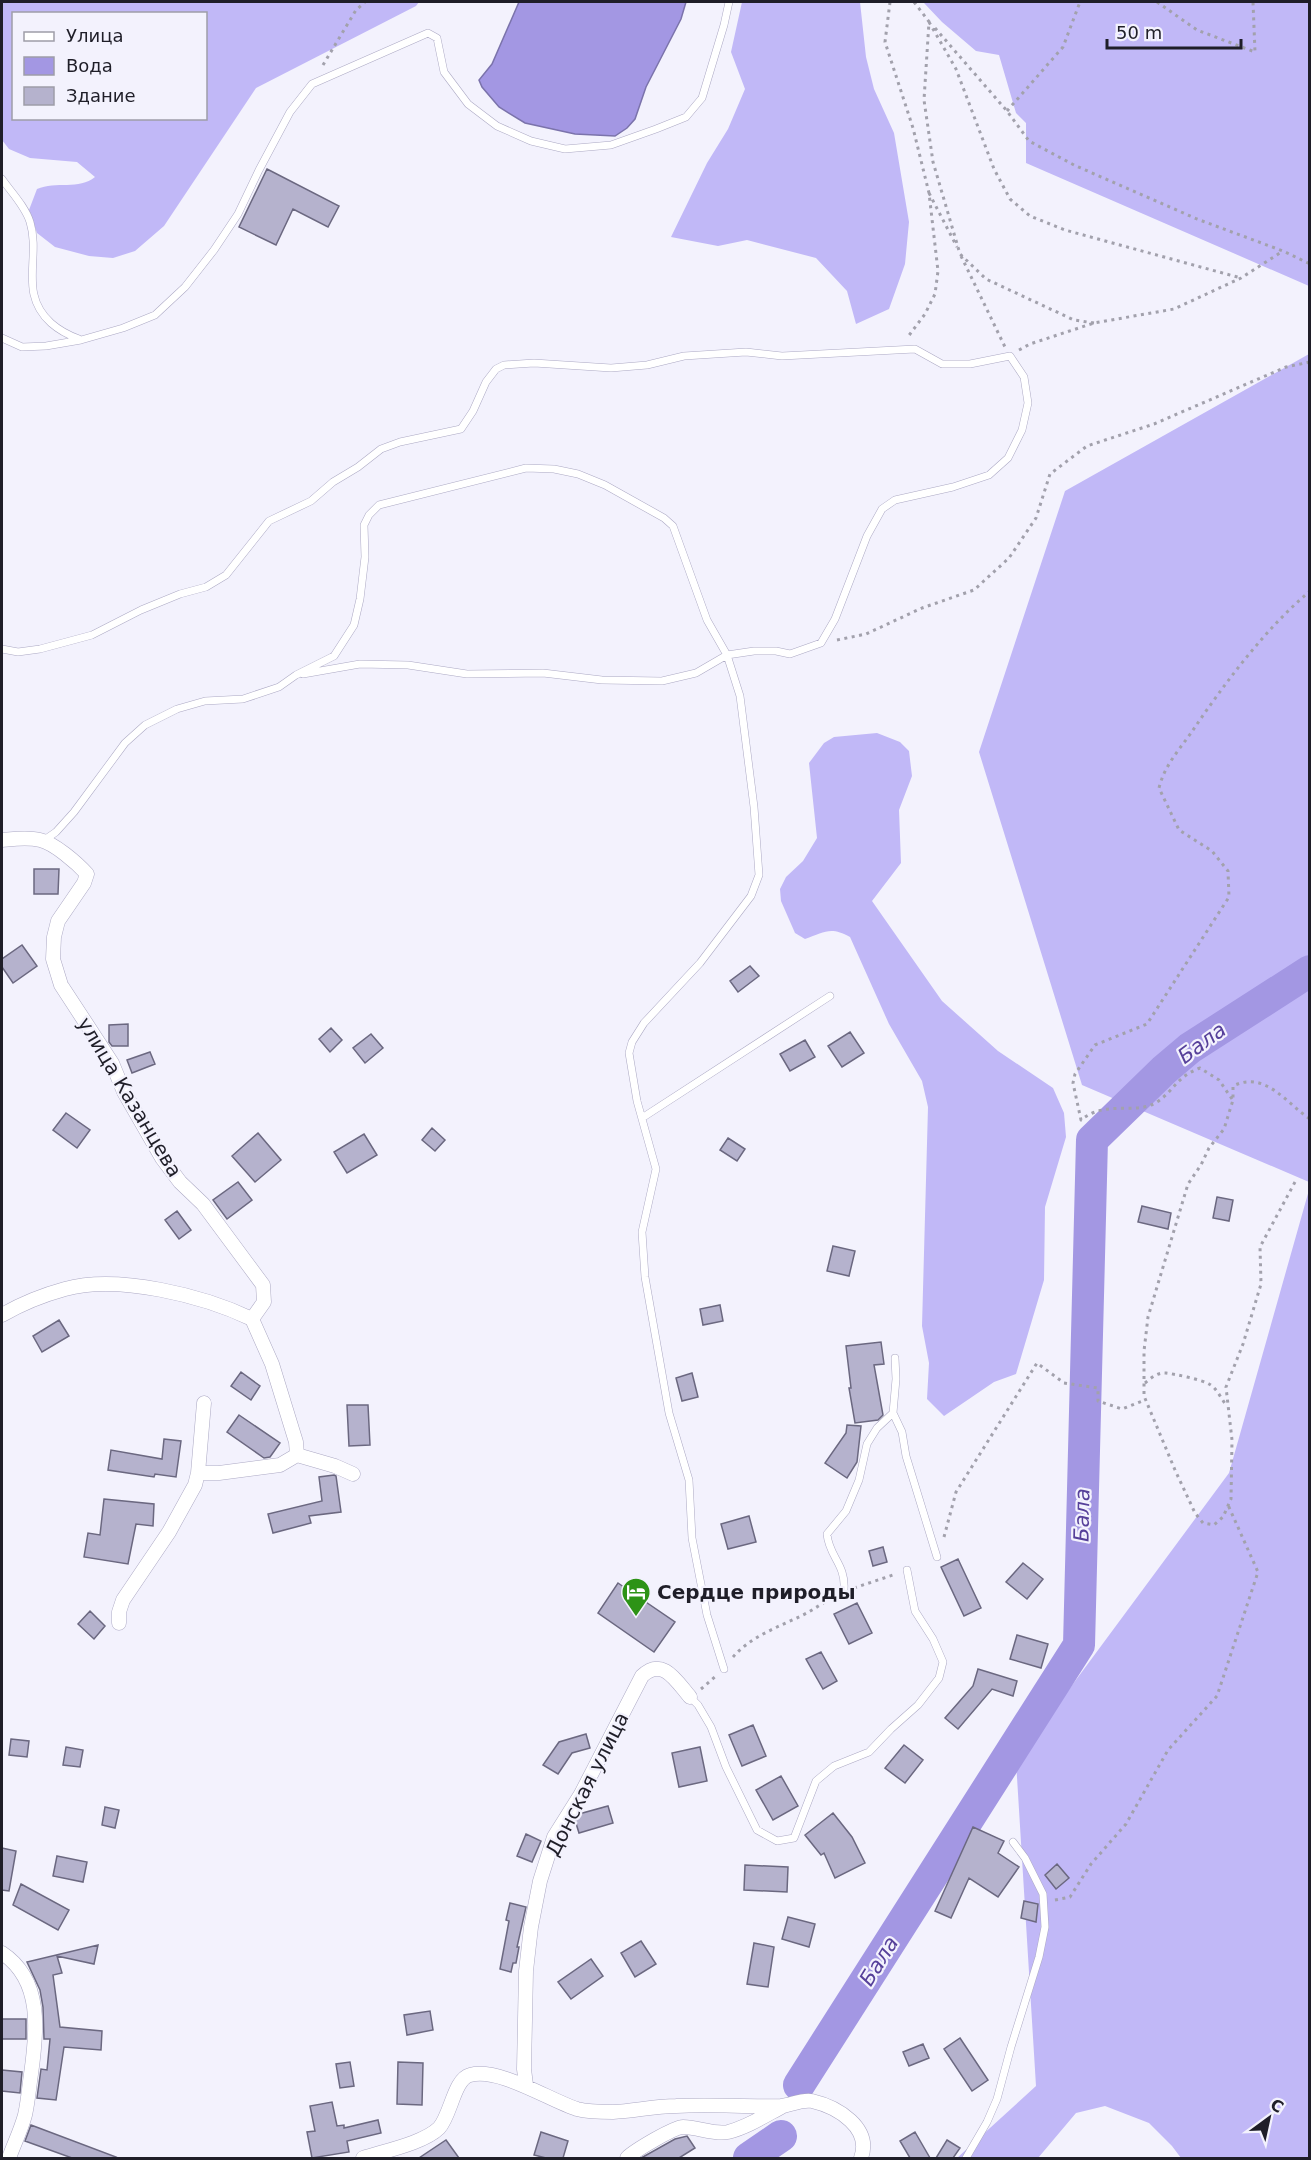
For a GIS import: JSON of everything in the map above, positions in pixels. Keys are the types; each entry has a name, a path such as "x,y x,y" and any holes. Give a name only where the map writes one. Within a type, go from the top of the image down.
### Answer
{"street":[{"name":"улица Казанцева","path":"2,840 27,838 43,841 78,863 87,874 84,883 58,921 56,929 52,959 61,985 112,1063 124,1092 162,1158 180,1182 203,1204 263,1285 264,1302 252,1319"},
{"path":"2,1315 15,1307 66,1288 101,1285 160,1290 224,1306 252,1319 272,1364 296,1442 297,1455"},
{"path":"119,1623 119,1612 123,1600 174,1524 195,1485 204,1403"},
{"path":"198,1473 219,1473 280,1465 297,1455 353,1473"},
{"name":"Донская улица","path":"526,2085 524,2069 526,1971 531,1927 540,1881 554,1837 581,1794 642,1676 650,1669 660,1668 670,1674 690,1697"},
{"path":"2,1953 27,1980 33,1996 36,2017 25,2116 9,2158"},
{"path":"363,2158 416,2140 437,2130 443,2122 459,2083 467,2075 489,2075 526,2085 555,2100 579,2109 597,2112 675,2106 783,2106 810,2100 844,2115 856,2124 863,2139 861,2158"},
{"path":"627,2158 638,2148 679,2127 716,2133 728,2132 783,2106"}],"lane":[{"path":"2,338 22,347 46,346 81,340 123,328 154,315 185,287 214,250 238,214 290,112 312,84 428,33 437,38 444,72 468,104 497,126 531,141 565,149 611,145 686,117 702,98 729,2"},
{"path":"2,179 30,222 33,245 34,299 44,316 56,327 67,335 81,340"},
{"path":"2,649 18,652 40,649 92,635 141,610 180,594 206,587 226,575 269,521 311,501 333,482 358,467 381,449 400,442 461,429 473,411 486,382 496,369 504,365 534,363 610,368 647,365 684,356 746,352 782,356 915,349 942,364 970,364 1010,356 1024,377 1028,402 1022,429 1008,458 989,475 895,500 882,509 867,536 835,619 821,643 790,654 776,651 754,651 727,656 696,674 650,681 590,680 543,673 467,674 408,665 360,664 296,675"},
{"path":"43,841 74,812 125,743 145,725 177,709 205,701 243,699 279,687 296,675 334,656 354,625 365,557 364,525 369,515 379,506 526,468 554,469 578,474 605,485 664,518 673,526 707,620 727,656 740,696 755,818 759,875 756,886 745,904 700,963 644,1023 628,1053 656,1169 642,1232 645,1276 669,1413 689,1480 692,1538 705,1604 724,1669"},
{"path":"642,1118 830,996"},
{"path":"895,1358 897,1379 893,1413 902,1432 906,1456 937,1557"},
{"path":"844,1590 845,1577 828,1544 827,1534 846,1511 859,1480 867,1444 877,1428 893,1413"},
{"path":"690,1697 698,1705 711,1727 726,1767 757,1830 777,1842 794,1838 816,1781 834,1766 869,1752 918,1705 939,1678 943,1662 933,1639 915,1611 908,1570"},
{"path":"966,2158 987,2122 997,2099 1046,1927 1044,1902 1037,1881 1025,1858 1012,1842"}],"path":[{"path":"312,84 356,10 365,2"},
{"path":"890,2 885,42 913,128 929,193 938,262 935,294 926,314 896,351"},
{"path":"914,2 1007,111 1029,141 1074,165 1197,219 1283,251 1310,264"},
{"path":"1007,111 1063,46 1080,2"},
{"path":"1157,2 1197,30 1255,52 1253,2"},
{"path":"929,22 924,99 933,162 960,254 986,279 1074,320 1094,323"},
{"path":"929,22 956,69 994,169 1010,199 1030,216 1065,230 1241,278"},
{"path":"929,193 1010,356 1030,344 1094,323 1174,309 1241,278 1283,251"},
{"path":"821,643 866,634 922,608 974,590 1009,558 1036,518 1050,474 1087,446 1154,424 1286,367 1310,362"},
{"path":"1233,1100 1219,1080 1200,1068 1186,1073 1156,1102 1130,1108 1120,1107 1091,1112 1081,1120 1073,1083 1075,1074 1095,1046 1147,1024 1229,897 1228,871 1212,851 1179,830 1159,789 1163,772 1206,710 1276,622 1310,591"},
{"path":"1295,1182 1260,1247 1261,1284 1243,1344 1226,1387 1232,1440 1231,1499 1223,1517 1214,1525 1203,1523 1195,1513 1145,1400 1144,1351 1148,1317 1188,1184 1201,1166 1209,1148 1224,1129 1233,1100 1233,1086 1244,1081 1256,1082 1277,1092 1310,1119"},
{"path":"937,1557 956,1492 1037,1363 1064,1383 1098,1388 1098,1401 1122,1409 1145,1400"},
{"path":"1145,1383 1152,1377 1165,1373 1208,1383 1216,1390 1228,1408"},
{"path":"1044,1902 1070,1897 1091,1864 1126,1824 1168,1750 1217,1696 1258,1572 1228,1505"},
{"path":"690,1697 724,1669 747,1644 844,1590 867,1585 908,1570"}],"shaded area":[{"path":"2,2 419,2 416,6 256,88 164,226 135,251 113,258 89,256 55,247 37,233 29,210 37,189 82,183 95,177 77,162 30,158 9,149 2,140"},
{"path":"742,2 860,2 866,57 874,89 894,133 909,222 905,264 889,309 856,324 847,291 816,258 747,240 718,246 671,237 707,163 728,129 745,89 731,52"},
{"path":"1309,2 1309,286 1026,163 1026,123 1016,113 999,55 976,51 924,3 894,3"},
{"path":"1309,354 1309,1182 1082,1085 979,752 1065,491"},
{"path":"877,733 900,742 909,751 912,776 899,810 901,863 872,901 942,1001 998,1051 1053,1088 1064,1113 1066,1137 1045,1207 1044,1280 1016,1374 994,1382 944,1416 927,1399 929,1363 922,1326 928,1107 922,1081 889,1024 850,937 832,931 805,939 795,933 781,901 780,889 786,877 803,861 817,838 809,763 824,743 834,737"},
{"path":"1309,1190 1309,2158 1181,2158 1149,2123 1105,2106 1076,2113 1038,2158 957,2158 1036,2086 1016,1761 1229,1473"}],"water":[{"path":"519,2 686,2 681,19 646,87 635,119 615,136 575,134 525,123 499,107 482,87 479,80 492,64"}],"building":[{"path":"267,169 339,206 328,227 293,209 276,245 239,227"},
{"path":"34,869 59,869 58,894 34,894"},
{"path":"22,945 37,966 13,983 2,967 2,959"},
{"path":"750,966 759,976 738,992 730,981"},
{"path":"128,1024 128,1046 112,1046 109,1042 109,1025"},
{"path":"331,1028 342,1040 330,1052 319,1039"},
{"path":"850,1032 864,1053 842,1067 828,1046"},
{"path":"371,1034 383,1048 365,1063 353,1048"},
{"path":"805,1040 815,1057 790,1071 780,1054"},
{"path":"150,1052 155,1064 132,1073 127,1060"},
{"path":"66,1113 90,1130 77,1148 53,1130"},
{"path":"432,1128 445,1140 435,1151 422,1140"},
{"path":"258,1133 281,1160 255,1182 232,1156"},
{"path":"364,1134 377,1155 347,1173 334,1152"},
{"path":"728,1138 745,1149 737,1161 720,1150"},
{"path":"238,1182 252,1200 227,1219 213,1200"},
{"path":"1217,1197 1233,1200 1229,1221 1213,1218"},
{"path":"1142,1206 1171,1213 1168,1229 1138,1222"},
{"path":"177,1211 191,1230 179,1239 165,1220"},
{"path":"833,1246 855,1251 849,1276 827,1271"},
{"path":"720,1305 723,1321 703,1325 700,1309"},
{"path":"59,1320 69,1336 42,1352 33,1336"},
{"path":"881,1342 884,1364 874,1365 883,1415 878,1420 855,1423 849,1388 851,1388 846,1346"},
{"path":"241,1372 260,1386 251,1400 231,1386"},
{"path":"692,1373 698,1397 682,1401 676,1378"},
{"path":"347,1405 368,1405 370,1445 349,1446"},
{"path":"239,1415 280,1443 270,1457 264,1458 227,1432"},
{"path":"847,1425 861,1426 857,1462 847,1478 825,1463 846,1433"},
{"path":"164,1439 181,1441 176,1477 155,1474 154,1477 108,1470 111,1450 162,1459"},
{"path":"334,1475 341,1512 309,1516 311,1523 273,1533 268,1514 322,1501 319,1477"},
{"path":"104,1499 154,1504 153,1526 136,1524 128,1564 84,1557 88,1533 100,1535"},
{"path":"749,1516 756,1542 728,1549 721,1524"},
{"path":"883,1547 887,1562 873,1566 869,1551"},
{"path":"958,1559 981,1608 964,1616 941,1567"},
{"path":"1023,1563 1043,1579 1027,1599 1006,1582"},
{"name":"Сердце природы","path":"618,1583 675,1622 654,1652 598,1613"},
{"path":"857,1603 872,1633 849,1644 834,1614"},
{"path":"90,1611 105,1626 94,1639 78,1624"},
{"path":"1017,1635 1048,1644 1041,1668 1010,1659"},
{"path":"821,1652 837,1681 823,1689 806,1659"},
{"path":"978,1669 1017,1681 1013,1696 992,1689 958,1729 945,1718 973,1686"},
{"path":"753,1725 766,1756 742,1766 729,1735"},
{"path":"586,1734 590,1748 572,1753 558,1774 543,1765 559,1742"},
{"path":"11,1739 29,1741 27,1757 9,1755"},
{"path":"904,1745 923,1760 905,1783 885,1768"},
{"path":"66,1747 83,1750 80,1767 63,1765"},
{"path":"700,1747 707,1781 679,1787 672,1753"},
{"path":"781,1776 798,1806 773,1820 756,1790"},
{"path":"608,1806 613,1823 579,1833 575,1820 579,1814"},
{"path":"105,1807 119,1810 115,1828 102,1825"},
{"path":"833,1813 852,1837 865,1863 835,1878 824,1853 821,1855 805,1835"},
{"path":"973,1827 1004,1841 998,1853 1019,1867 998,1897 969,1878 951,1918 935,1911"},
{"path":"526,1834 541,1841 532,1862 517,1856"},
{"path":"2,1848 16,1851 9,1891 2,1890"},
{"path":"57,1856 87,1862 83,1882 53,1876"},
{"path":"1057,1864 1069,1878 1056,1889 1045,1875"},
{"path":"745,1865 788,1867 787,1892 744,1890"},
{"path":"21,1884 69,1910 58,1930 13,1905"},
{"path":"1024,1901 1038,1904 1036,1922 1021,1918"},
{"path":"510,1903 526,1907 517,1947 519,1947 516,1963 513,1963 511,1972 500,1969"},
{"path":"788,1917 815,1924 809,1947 782,1939"},
{"path":"641,1941 656,1964 635,1977 621,1953"},
{"path":"754,1943 774,1947 768,1987 747,1984"},
{"path":"98,1945 94,1964 57,1956 62,1973 53,1975 60,2027 102,2031 101,2050 64,2047 56,2100 37,2098 41,2069 47,2070 50,2039 44,2039 40,1990 27,1962"},
{"path":"591,1959 603,1976 571,1999 558,1982"},
{"path":"430,2011 433,2030 407,2035 404,2015"},
{"path":"2,2019 26,2019 26,2039 2,2039"},
{"path":"960,2038 988,2080 972,2091 944,2049"},
{"path":"923,2044 929,2058 909,2066 903,2052"},
{"path":"350,2062 354,2086 340,2088 336,2064"},
{"path":"398,2062 423,2063 422,2105 397,2104"},
{"path":"2,2070 22,2072 20,2093 2,2091"},
{"path":"332,2102 337,2126 344,2125 344,2128 378,2120 381,2133 347,2141 349,2152 312,2158 307,2132 315,2131 310,2106"},
{"path":"31,2125 116,2157 72,2158 25,2141"},
{"path":"541,2132 568,2141 563,2158 534,2155"},
{"path":"915,2132 930,2158 910,2158 900,2141"},
{"path":"687,2136 695,2148 679,2158 641,2158 675,2139"},
{"path":"446,2140 459,2158 419,2158"},
{"path":"947,2140 960,2148 953,2158 936,2158"}],"waterway":[{"name":"Бала","path":"799,2085 1079,1645 1092,1140 1190,1048 1310,971"},
{"name":"Бала","path":"749,2158 781,2136"}],"place":[{"name":"Сердце природы","path":"636,1618"}]}
